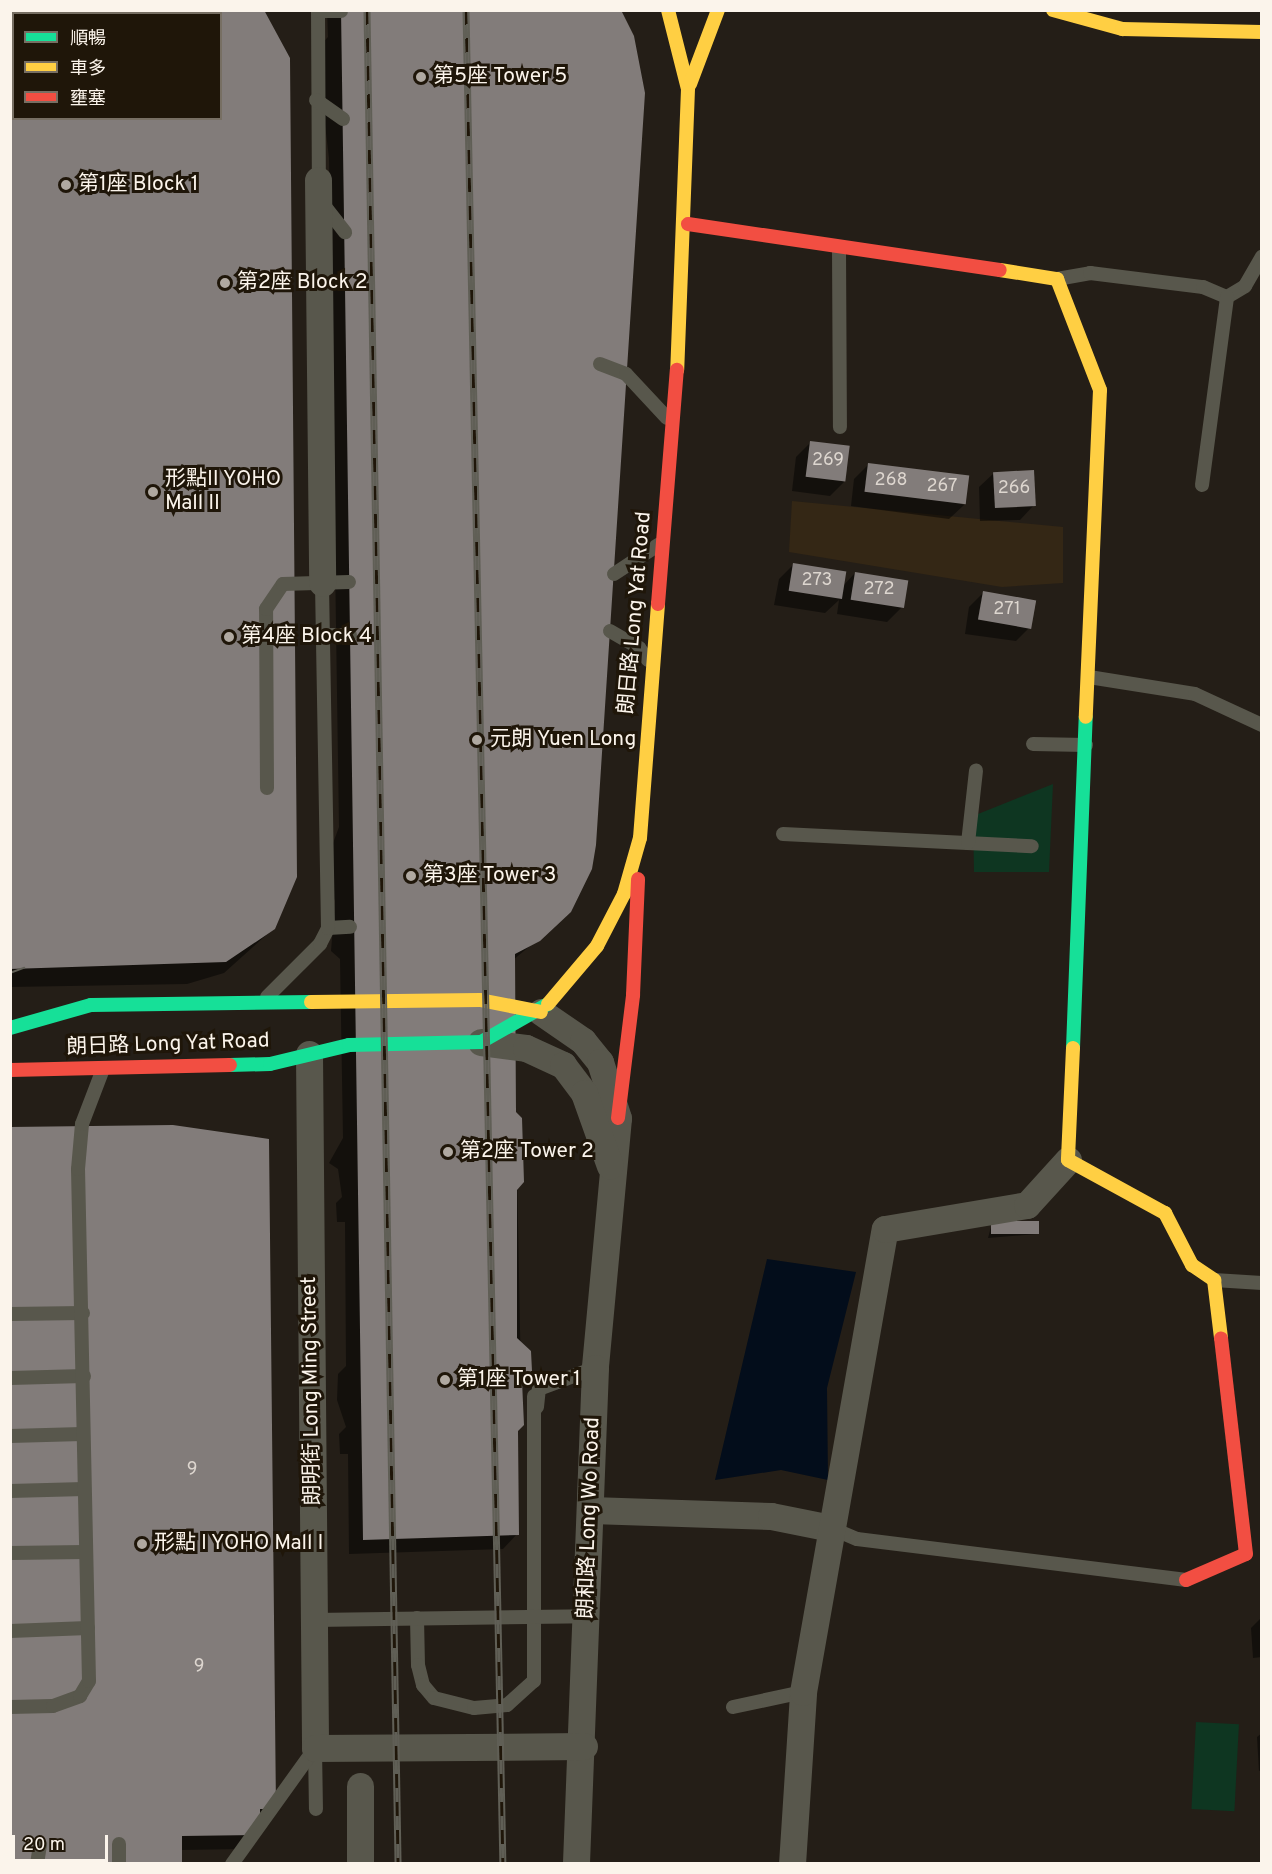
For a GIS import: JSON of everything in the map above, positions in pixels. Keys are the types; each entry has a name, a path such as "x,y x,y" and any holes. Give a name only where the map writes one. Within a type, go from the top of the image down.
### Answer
{"street":[{"name":"朗日路 Long Yat Road","path":"10,1070 270,1064 309,1045 481,1042 542,1012 597,946 624,894 640,838 688,224 688,89 683,53 668,10"},
{"path":"688,89 718,10"},
{"path":"1053,10 1122,29 1262,32"},
{"path":"318,180 322,583"},
{"path":"688,224 840,249 1057,279 1100,390 1068,1160 1027,1205 885,1229 804,1692 792,1863"},
{"path":"618,1118 633,995 640,838"},
{"name":"朗日路 Long Yat Road","path":"10,1028 91,1005 256,1005 309,1010 480,1000 542,1012"},
{"name":"朗和路 Long Wo Road","path":"542,1012 584,1041 600,1062 618,1118 594,1368 584,1746 576,1863"},
{"name":"朗和路 Long Wo Road","path":"481,1042 526,1048 563,1065 584,1093 612,1173"},
{"name":"朗明街 Long Ming Street","path":"309,1045 315,1748"},
{"path":"1068,1160 1165,1213 1192,1264 1214,1280 1245,1554 1186,1580"},
{"path":"591,1510 771,1516 831,1528"},
{"path":"315,1748 584,1746"},
{"path":"360,1786 360,1863"}],"lane":[{"path":"1122,29 1125,10"},
{"path":"341,11 318,11 316,100 318,180 331,220 345,232"},
{"path":"316,100 343,119"},
{"path":"840,249 840,427"},
{"path":"1227,297 1245,286 1262,257"},
{"path":"1057,279 1090,273 1203,287 1227,297"},
{"path":"1202,485 1227,297"},
{"path":"600,364 626,374 649,393 672,425"},
{"path":"614,574 638,563 663,539"},
{"path":"267,788 266,609 283,584 349,582"},
{"path":"256,1005 294,974 328,928 322,583"},
{"path":"610,632 639,648 652,669"},
{"path":"322,635 350,634"},
{"path":"1089,677 1195,694 1262,725"},
{"path":"1033,744 1086,745"},
{"path":"968,843 976,770"},
{"path":"783,834 1032,846"},
{"path":"328,928 351,927"},
{"path":"10,1707 53,1706 80,1696 89,1681 82,1434 84,1376 82,1124 103,1069"},
{"path":"1214,1280 1262,1283"},
{"path":"10,1314 82,1313"},
{"path":"534,1616 539,1389 594,1368"},
{"path":"10,1378 84,1376"},
{"path":"417,1618 418,1665 423,1685 434,1698 474,1708 507,1705 534,1681 534,1396"},
{"path":"10,1436 82,1434"},
{"path":"10,1491 84,1489"},
{"path":"831,1528 867,1541 1186,1580"},
{"path":"10,1553 85,1552"},
{"path":"314,1620 587,1616"},
{"path":"10,1631 88,1628"},
{"path":"733,1707 804,1692"},
{"path":"315,1748 316,1809"},
{"path":"232,1863 315,1748"},
{"path":"36,1863 40,1844"},
{"path":"119,1844 119,1863"}],"shaded area":[{"path":"792,501 1063,527 1063,583 1002,587 789,552"}],"green space":[{"path":"1053,784 1049,872 974,872 973,816"},
{"path":"1196,1722 1239,1724 1234,1811 1191,1809"}],"water":[{"path":"767,1259 856,1272 827,1388 828,1480 781,1470 715,1480"}],"building":[{"name":"形點II YOHO Mall II","path":"102,10 264,10 290,58 297,877 275,929 226,962 10,969 10,112 12,110 12,120 222,120 222,12 100,12"},
{"name":"元朗 Yuen Long","path":"341,10 621,10 634,36 645,93 596,845 592,869 571,912 540,941 515,954 516,1112 522,1118 524,1182 517,1190 517,1338 531,1351 532,1371 522,1381 524,1425 518,1431 519,1535 363,1540"},
{"path":"810,441 850,446 845,482 806,477"},
{"path":"868,463 969,475 966,504 864,492"},
{"path":"1034,470 1036,506 995,508 993,472"},
{"path":"793,563 846,571 842,599 789,591"},
{"path":"855,572 908,580 904,608 851,600"},
{"path":"983,591 1036,600 1031,629 978,620"},
{"name":"形點 I YOHO Mall I","path":"173,1125 269,1139 276,1809 260,1809 260,1835 182,1836 182,1864 10,1864 10,1127"},
{"path":"991,1221 1039,1221 1039,1234 991,1234"}],"tram line":[{"path":"10,973 24,968"}],"railway":[{"path":"367,10 398,1864"},
{"path":"466,10 503,1864"}],"traffic: fast":[{"path":"1073,1048 1086,717"},
{"path":"10,1028 91,1005 311,1002"},
{"path":"230,1065 270,1064 349,1045 481,1042 548,1004"}],"traffic: slow":[{"path":"668,10 688,89 677,370"},
{"path":"690,84 718,10"},
{"path":"1053,10 1122,29 1262,32"},
{"path":"1000,270 1057,279 1100,390 1086,717"},
{"path":"548,1004 597,946 624,894 640,838 658,604"},
{"path":"311,1002 480,1000 541,1012"},
{"path":"1073,1048 1068,1160 1165,1213 1192,1265 1214,1280 1221,1338"}],"traffic: jam":[{"path":"688,224 1000,270"},
{"path":"658,604 677,370"},
{"path":"618,1118 633,995 638,879"},
{"path":"10,1070 230,1065"},
{"path":"1186,1580 1246,1554 1221,1338"}],"place":[{"name":"第5座 Tower 5","path":"421,77"},
{"name":"第1座 Block 1","path":"66,185"},
{"name":"第2座 Block 2","path":"225,283"},
{"name":"形點II YOHO Mall II","path":"153,492"},
{"name":"第4座 Block 4","path":"229,637"},
{"name":"元朗 Yuen Long","path":"477,740"},
{"name":"第3座 Tower 3","path":"411,876"},
{"name":"第2座 Tower 2","path":"448,1152"},
{"name":"第1座 Tower 1","path":"445,1380"},
{"name":"形點 I YOHO Mall I","path":"142,1544"}]}
